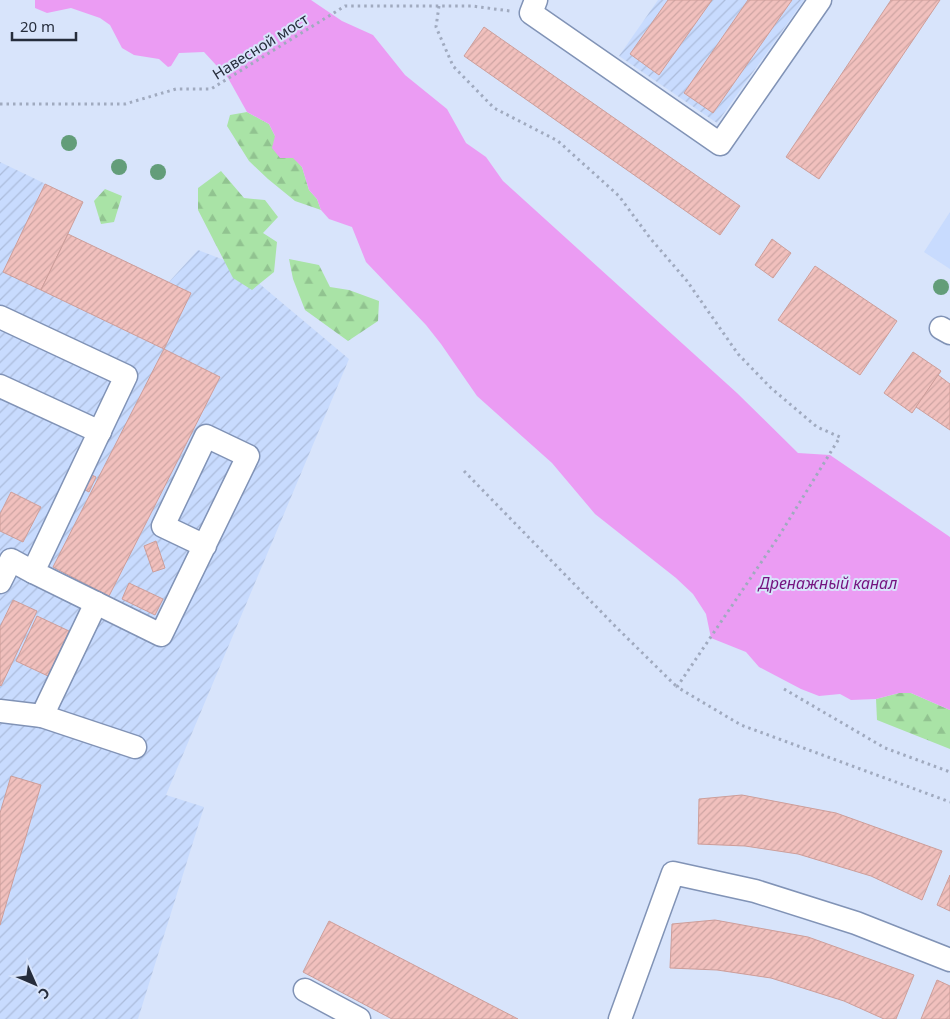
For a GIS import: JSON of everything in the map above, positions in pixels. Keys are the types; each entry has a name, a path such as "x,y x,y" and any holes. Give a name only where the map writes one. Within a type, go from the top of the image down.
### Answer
{"lane":[{"path":"533,7 720,144 820,0"},
{"path":"0,317 126,376 33,572"},
{"path":"0,386 100,432"},
{"path":"0,582 5,558 161,635 205,546 248,456 206,436 163,526 205,546"},
{"path":"42,716 96,603"},
{"path":"0,711 42,716 135,747"},
{"path":"620,1019 673,873 755,890 856,922 950,960"},
{"path":"305,990 358,1019"}],"path":[{"name":"Навесной мост","path":"0,104 125,104 176,89 212,90 345,6 439,6"},
{"path":"533,7 439,6 436,27 454,66 494,108 558,141 619,196 650,238 687,281 738,354 770,388 817,427 840,437 779,536 677,687"},
{"path":"464,471 677,687 741,725 950,802"},
{"path":"784,689 885,748 950,772"}],"shaded area":[{"path":"658,0 804,0 717,123 619,56"},
{"path":"0,162 83,202 68,234 169,282 198,250 237,265 349,359 166,795 204,807 138,1019 0,1019"},
{"path":"950,212 950,269 924,252"}],"green space":[{"path":"247,112 269,124 275,136 302,167 309,190 317,199 321,210 295,201 249,161 227,126 230,115"},
{"path":"221,171 244,198 265,200 278,217 263,233 277,242 274,272 252,290 233,278 198,210 198,188"},
{"path":"105,189 122,196 114,222 101,224 94,201"},
{"path":"289,259 319,265 330,287 349,290 379,301 378,321 348,341 305,310 293,279"},
{"path":"899,693 911,693 950,710 950,749 877,720 876,699"}],"water":[{"name":"Дренажный канал","path":"35,0 311,0 342,21 373,35 405,75 447,109 466,143 486,157 503,181 737,393 798,453 830,455 950,537 950,710 911,693 899,693 876,699 851,700 840,694 819,696 801,689 759,667 746,652 711,638 706,614 693,594 676,578 595,514 552,463 477,396 426,325 366,262 352,227 329,219 321,210 317,199 309,190 302,167 293,158 280,158 272,148 275,136 269,124 247,112 228,78 204,52 179,53 171,66 168,67 159,59 134,55 122,48 110,25 100,18 71,8 47,13 35,8"}],"building":[{"path":"668,0 712,0 659,75 630,54"},
{"path":"748,0 792,0 713,113 684,93"},
{"path":"891,0 940,0 819,179 786,157"},
{"path":"484,27 740,206 720,235 464,56"},
{"path":"45,184 83,202 41,290 3,272"},
{"path":"68,234 191,293 164,349 41,290"},
{"path":"772,239 791,253 773,278 755,265"},
{"path":"815,266 897,321 860,375 778,320"},
{"path":"164,349 220,377 109,596 53,567"},
{"path":"913,352 941,371 912,413 884,393"},
{"path":"938,375 950,384 950,430 916,407"},
{"path":"88,473 96,477 89,492 81,488"},
{"path":"11,492 41,507 23,542 0,531 0,514"},
{"path":"156,541 165,568 153,572 144,546"},
{"path":"129,583 163,599 155,615 122,599"},
{"path":"13,600 37,611 1,686 0,627"},
{"path":"37,616 69,631 48,676 16,661"},
{"path":"11,776 41,785 0,925 0,813"},
{"path":"742,795 836,813 942,851 922,900 871,876 798,854 745,846 698,844 699,799"},
{"path":"950,875 950,911 937,905"},
{"path":"715,920 808,937 914,975 896,1019 884,1019 844,1001 771,978 717,970 670,968 672,924"},
{"path":"329,921 518,1019 392,1019 303,972"},
{"path":"937,980 950,986 950,1019 921,1019"}]}
